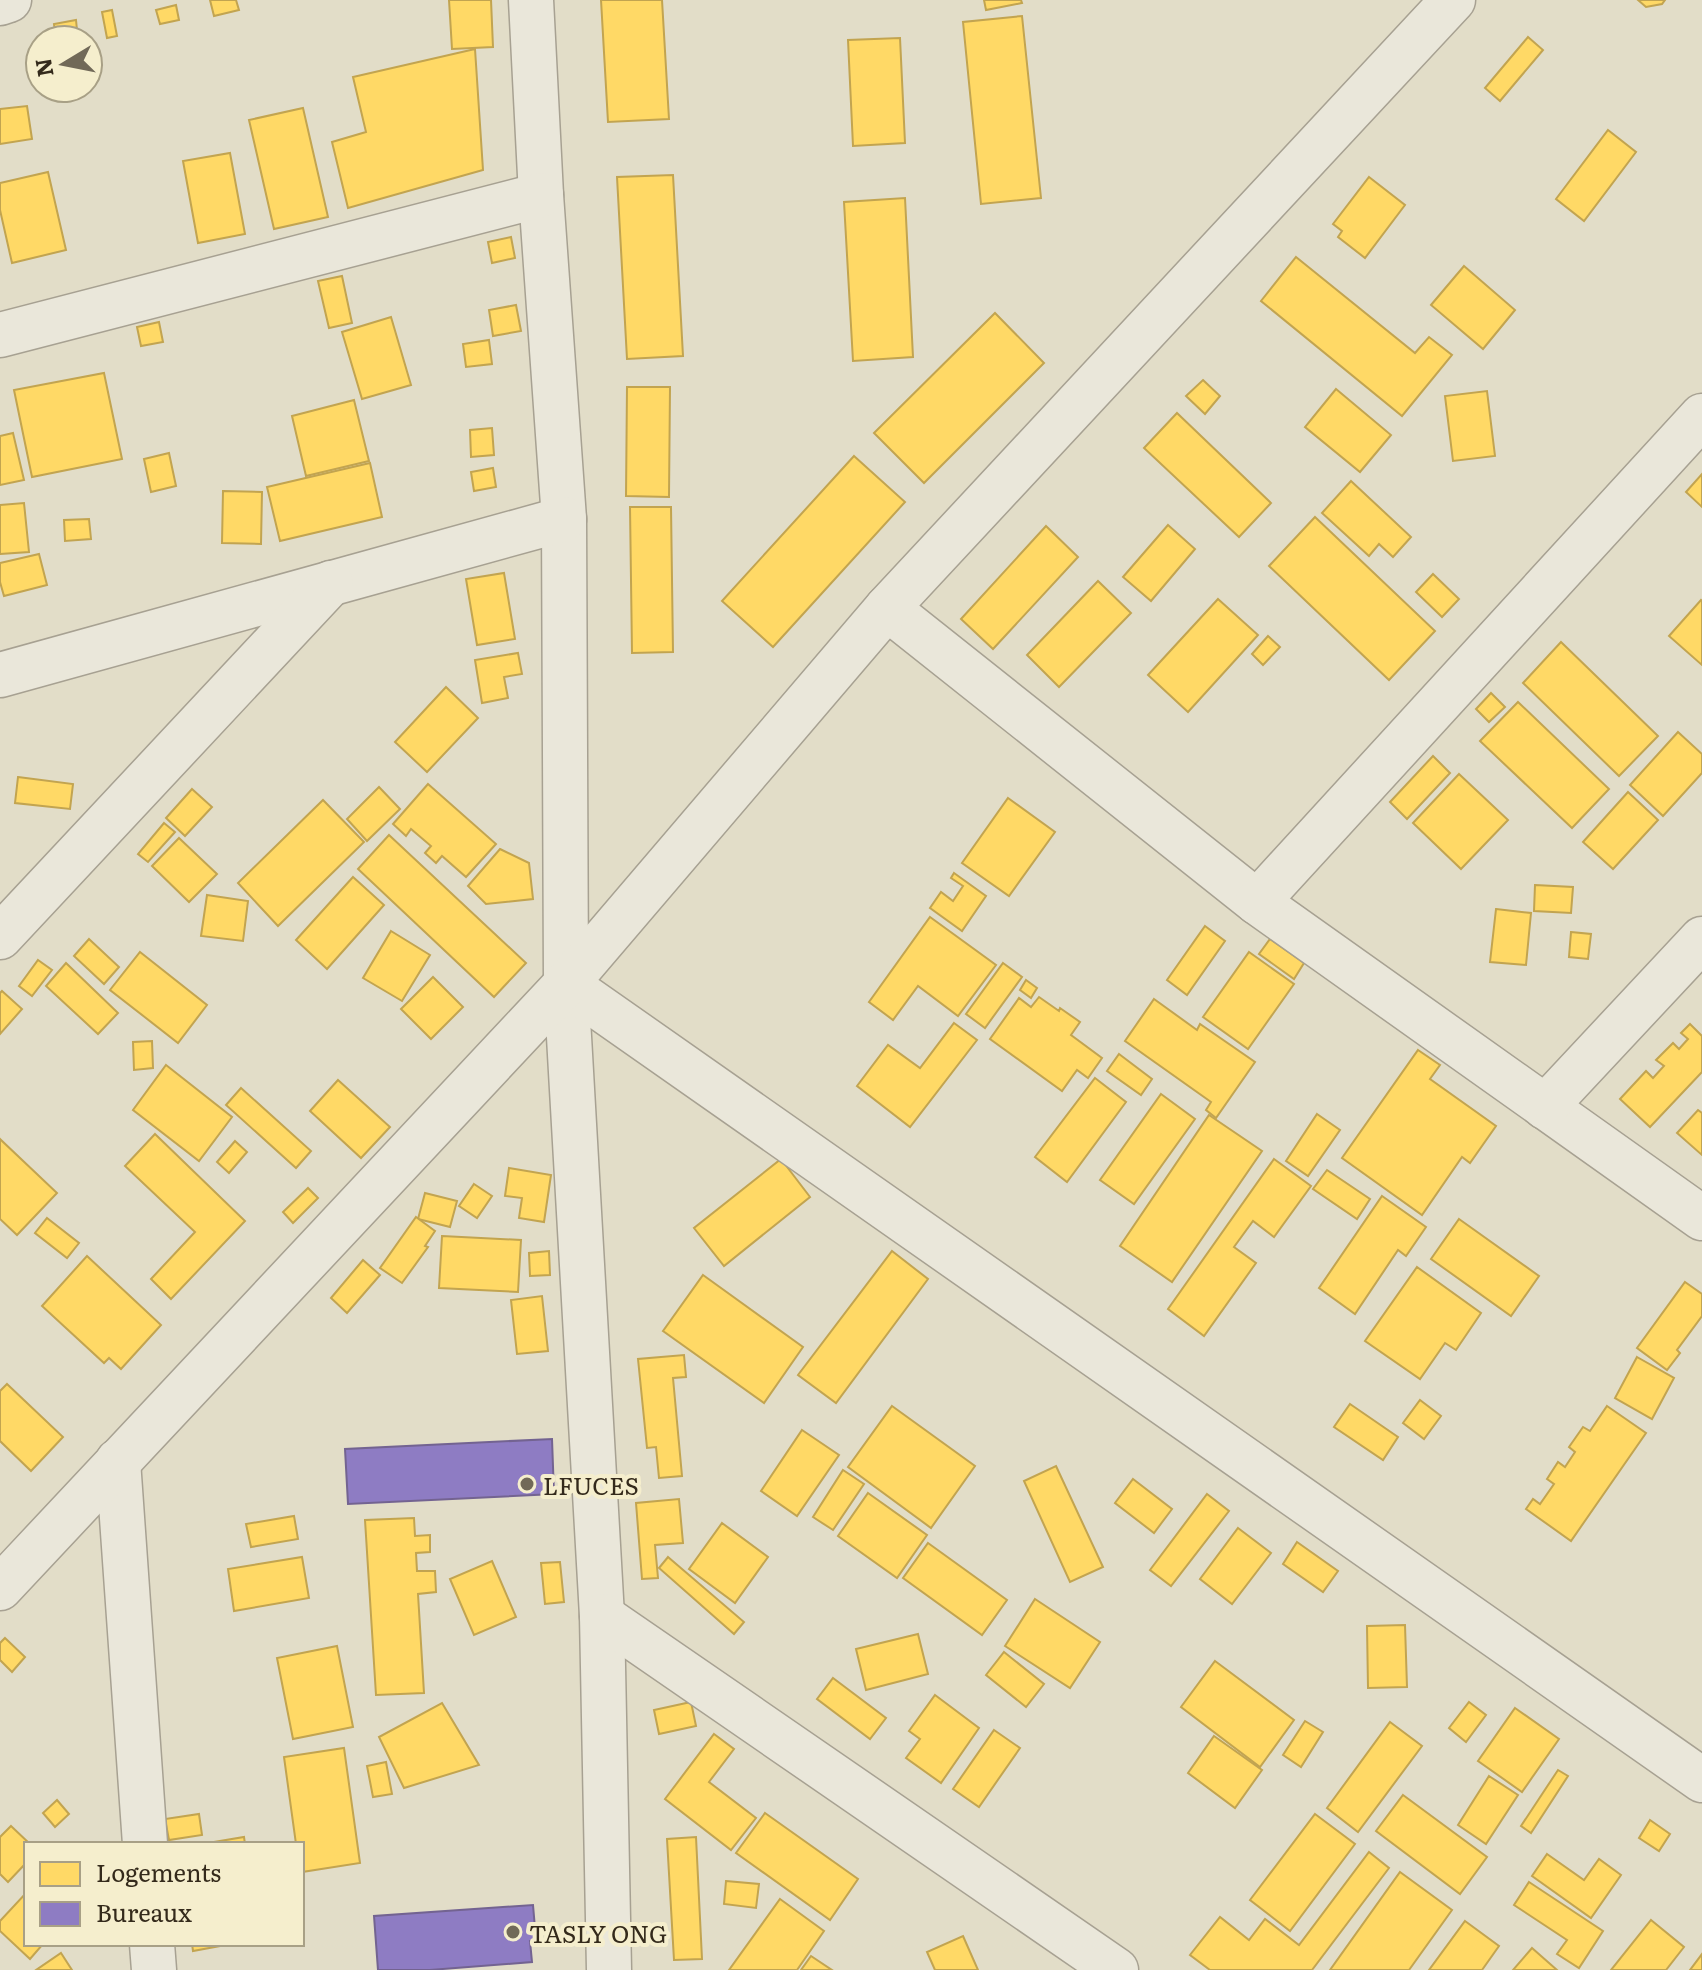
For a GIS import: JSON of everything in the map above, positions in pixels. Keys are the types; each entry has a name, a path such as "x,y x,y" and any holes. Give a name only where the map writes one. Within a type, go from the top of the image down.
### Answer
{"street":[{"path":"0,3 9,0"},
{"path":"531,0 564,519 566,984 602,1616 609,1970"},
{"path":"0,1588 566,984 887,608 1453,0"},
{"path":"0,335 541,195"},
{"path":"1257,902 1702,416"},
{"path":"0,675 564,519"},
{"path":"0,937 331,583"},
{"path":"887,608 1257,902 1702,1218"},
{"path":"1545,1107 1702,939"},
{"path":"566,984 1702,1780"},
{"path":"118,1461 145,1842"},
{"path":"602,1616 1116,1970"},
{"path":"152,1946 154,1970"}],"building: Logements":[{"path":"210,0 236,0 239,10 214,16"},
{"path":"449,0 491,0 493,47 452,49"},
{"path":"601,0 662,0 669,119 608,122"},
{"path":"984,0 1021,0 1022,3 986,10"},
{"path":"1638,0 1665,0 1662,4 1646,7"},
{"path":"176,5 179,20 160,24 156,10"},
{"path":"112,10 117,36 107,38 102,12"},
{"path":"1022,16 1041,198 981,204 963,22"},
{"path":"76,20 76,24 54,24"},
{"path":"1528,37 1543,50 1500,101 1485,88"},
{"path":"900,38 905,143 853,146 848,40"},
{"path":"475,49 483,170 348,208 332,142 366,132 353,77"},
{"path":"27,106 32,139 0,144 0,109"},
{"path":"303,108 328,217 274,229 249,120"},
{"path":"1608,130 1636,152 1584,221 1556,199"},
{"path":"230,153 245,234 198,243 183,161"},
{"path":"48,172 66,250 12,263 0,210 0,183"},
{"path":"673,175 683,356 627,359 617,177"},
{"path":"1369,177 1405,205 1365,258 1338,237 1342,231 1333,224"},
{"path":"905,198 913,357 853,361 844,202"},
{"path":"511,237 515,258 492,263 488,242"},
{"path":"1296,257 1415,353 1429,337 1452,355 1402,416 1261,301"},
{"path":"1464,266 1515,310 1483,349 1431,305"},
{"path":"342,276 352,323 329,328 318,281"},
{"path":"516,305 521,331 493,336 489,310"},
{"path":"995,313 1044,363 924,483 874,433"},
{"path":"391,317 411,385 362,399 342,332"},
{"path":"159,322 163,342 141,346 137,327"},
{"path":"489,340 492,364 466,367 463,344"},
{"path":"104,373 122,459 32,477 14,390"},
{"path":"1203,380 1220,396 1205,414 1186,396"},
{"path":"627,387 670,387 669,497 626,496"},
{"path":"1336,389 1391,435 1360,472 1305,427"},
{"path":"1487,391 1495,456 1453,461 1445,396"},
{"path":"354,400 369,461 306,476 292,416"},
{"path":"1177,413 1271,503 1239,537 1144,448"},
{"path":"492,428 494,455 471,457 470,430"},
{"path":"13,433 24,480 0,485 0,436"},
{"path":"169,453 176,486 151,492 144,459"},
{"path":"854,456 905,502 773,647 722,601"},
{"path":"370,463 382,517 280,541 267,487"},
{"path":"493,468 496,487 474,491 471,472"},
{"path":"1702,474 1702,507 1686,492"},
{"path":"1351,481 1411,537 1393,557 1379,544 1369,556 1322,513"},
{"path":"223,491 262,492 261,544 222,543"},
{"path":"24,503 29,552 0,554 0,505"},
{"path":"630,507 671,507 673,652 632,653"},
{"path":"1315,517 1435,631 1389,680 1269,566"},
{"path":"89,519 91,539 65,541 64,520"},
{"path":"1168,525 1195,549 1151,601 1123,577"},
{"path":"1046,526 1078,557 993,649 961,619"},
{"path":"39,554 47,585 4,596 0,563"},
{"path":"504,573 515,639 477,645 466,579"},
{"path":"1433,574 1459,599 1442,617 1416,592"},
{"path":"1098,581 1131,613 1059,687 1027,655"},
{"path":"1218,599 1258,635 1188,712 1148,675"},
{"path":"1702,601 1702,665 1669,636"},
{"path":"1268,636 1280,647 1263,665 1252,654"},
{"path":"1561,642 1658,736 1619,776 1523,683"},
{"path":"518,653 522,674 504,677 508,698 482,703 475,660"},
{"path":"446,687 478,718 427,772 395,742"},
{"path":"1491,693 1505,707 1489,722 1476,709"},
{"path":"1518,702 1609,789 1572,828 1480,741"},
{"path":"1678,732 1702,754 1702,773 1663,816 1630,785"},
{"path":"1433,756 1450,773 1407,819 1390,802"},
{"path":"1459,774 1508,820 1461,869 1413,823"},
{"path":"18,777 73,784 70,809 15,803"},
{"path":"428,784 496,844 466,877 442,856 436,863 425,853 431,846 411,829 406,836 393,824"},
{"path":"379,787 400,809 367,841 347,819"},
{"path":"192,789 212,807 185,836 166,818"},
{"path":"1628,792 1658,820 1613,869 1583,842"},
{"path":"1008,798 1055,832 1009,896 962,863"},
{"path":"323,800 364,842 278,926 238,883"},
{"path":"164,823 175,832 148,862 138,854"},
{"path":"389,835 526,963 494,997 358,869"},
{"path":"179,838 217,874 189,902 152,866"},
{"path":"500,849 529,863 533,899 486,904 468,886"},
{"path":"954,873 986,896 962,931 930,908 941,892 953,901 963,886 951,878"},
{"path":"353,877 384,905 327,969 296,940"},
{"path":"1535,885 1573,887 1571,913 1534,911"},
{"path":"207,895 248,901 243,941 201,936"},
{"path":"1496,909 1531,913 1526,965 1490,962"},
{"path":"930,917 996,965 958,1016 918,986 893,1020 869,1002"},
{"path":"1205,926 1225,941 1187,995 1167,980"},
{"path":"391,931 430,955 402,1001 363,978"},
{"path":"1571,932 1591,934 1588,959 1569,957"},
{"path":"89,939 119,967 104,984 74,956"},
{"path":"1270,939 1304,963 1294,979 1259,954"},
{"path":"140,952 207,1005 178,1043 110,990"},
{"path":"1249,952 1294,984 1248,1049 1203,1017"},
{"path":"38,960 52,970 32,996 19,986"},
{"path":"66,963 118,1013 98,1034 46,986"},
{"path":"1003,963 1022,977 985,1028 966,1014"},
{"path":"433,977 463,1007 431,1039 401,1009"},
{"path":"1026,980 1037,988 1031,998 1020,990"},
{"path":"2,991 22,1009 0,1034 0,993"},
{"path":"1039,997 1080,1022 1071,1035 1102,1058 1088,1078 1077,1070 1062,1091 990,1039 1019,998 1031,1007"},
{"path":"1154,999 1197,1030 1200,1024 1255,1062 1216,1118 1206,1110 1211,1102 1125,1041"},
{"path":"954,1023 977,1040 910,1127 857,1086 888,1045 920,1068"},
{"path":"1690,1024 1702,1036 1702,1072 1650,1127 1620,1099 1646,1071 1653,1078 1664,1066 1656,1060 1673,1043 1679,1049 1688,1039 1681,1033"},
{"path":"152,1041 153,1068 134,1070 133,1042"},
{"path":"1418,1050 1440,1065 1430,1079 1496,1126 1470,1163 1462,1157 1422,1215 1342,1158"},
{"path":"1119,1054 1152,1079 1141,1095 1107,1071"},
{"path":"166,1065 232,1117 199,1161 133,1110"},
{"path":"1095,1078 1126,1102 1067,1182 1035,1157"},
{"path":"338,1080 390,1127 361,1158 310,1111"},
{"path":"241,1088 311,1151 296,1168 226,1105"},
{"path":"1161,1094 1195,1119 1134,1204 1100,1180"},
{"path":"1698,1110 1702,1113 1702,1155 1677,1133"},
{"path":"1317,1114 1340,1130 1308,1176 1286,1161"},
{"path":"1209,1115 1262,1151 1172,1282 1120,1246"},
{"path":"155,1134 245,1221 171,1299 151,1279 195,1232 125,1166"},
{"path":"0,1139 57,1193 17,1235 0,1219"},
{"path":"235,1141 247,1152 229,1173 217,1162"},
{"path":"781,1159 810,1197 724,1266 694,1228"},
{"path":"1274,1159 1311,1186 1274,1237 1253,1221 1234,1247 1256,1263 1204,1336 1168,1309"},
{"path":"509,1168 551,1175 544,1222 519,1218 522,1198 505,1196"},
{"path":"1327,1170 1370,1199 1357,1219 1313,1189"},
{"path":"474,1184 492,1196 477,1218 459,1206"},
{"path":"308,1188 318,1198 293,1223 283,1212"},
{"path":"425,1193 457,1201 450,1227 418,1219"},
{"path":"1382,1196 1426,1227 1406,1256 1398,1250 1355,1314 1319,1288"},
{"path":"416,1217 435,1231 425,1246 428,1247 402,1283 380,1268"},
{"path":"47,1218 79,1243 67,1258 35,1233"},
{"path":"1459,1219 1539,1276 1511,1316 1431,1259"},
{"path":"442,1236 521,1240 518,1292 439,1288"},
{"path":"549,1251 550,1275 530,1276 529,1253"},
{"path":"892,1251 928,1279 836,1403 798,1375"},
{"path":"87,1256 161,1325 121,1369 109,1358 104,1363 42,1306"},
{"path":"363,1260 380,1275 347,1313 331,1298"},
{"path":"1417,1267 1481,1313 1456,1350 1445,1343 1420,1379 1365,1341"},
{"path":"703,1275 803,1347 764,1403 663,1331"},
{"path":"1685,1282 1702,1294 1702,1316 1677,1350 1680,1353 1667,1370 1637,1348"},
{"path":"542,1296 548,1351 517,1354 511,1300"},
{"path":"684,1355 686,1377 673,1378 682,1476 659,1478 656,1447 647,1448 638,1359"},
{"path":"1637,1357 1674,1378 1652,1419 1615,1398"},
{"path":"7,1384 63,1437 31,1471 0,1441 0,1391"},
{"path":"1420,1400 1441,1416 1424,1439 1403,1423"},
{"path":"1350,1404 1398,1437 1383,1460 1334,1427"},
{"path":"892,1406 975,1466 931,1528 848,1467"},
{"path":"1607,1406 1646,1433 1571,1541 1526,1509 1533,1499 1540,1504 1554,1484 1547,1479 1558,1462 1565,1467 1575,1452 1569,1447 1583,1427 1590,1431"},
{"path":"802,1430 839,1455 797,1516 761,1491"},
{"path":"1056,1466 1103,1567 1070,1582 1024,1481"},
{"path":"843,1470 864,1484 833,1530 813,1517"},
{"path":"1133,1479 1172,1509 1154,1533 1115,1503"},
{"path":"868,1493 927,1535 897,1578 838,1536"},
{"path":"1207,1494 1229,1511 1171,1586 1150,1570"},
{"path":"679,1499 683,1543 655,1545 658,1578 642,1579 636,1503"},
{"path":"294,1516 298,1539 251,1547 246,1524"},
{"path":"414,1518 415,1536 430,1535 430,1552 416,1553 417,1571 435,1571 436,1592 418,1594 424,1693 376,1695 365,1520"},
{"path":"722,1523 768,1557 735,1603 689,1569"},
{"path":"1238,1528 1271,1553 1232,1604 1200,1579"},
{"path":"1297,1542 1338,1571 1323,1592 1283,1564"},
{"path":"928,1543 1007,1600 982,1635 903,1578"},
{"path":"302,1557 309,1598 234,1611 228,1569"},
{"path":"668,1557 744,1622 734,1634 659,1568"},
{"path":"492,1561 516,1617 474,1635 450,1579"},
{"path":"560,1562 564,1602 545,1604 541,1563"},
{"path":"1035,1599 1100,1642 1070,1688 1005,1646"},
{"path":"1405,1625 1407,1687 1368,1688 1367,1626"},
{"path":"918,1634 928,1674 866,1690 856,1649"},
{"path":"5,1638 25,1657 12,1672 0,1660 0,1643"},
{"path":"337,1646 353,1727 293,1739 277,1658"},
{"path":"1004,1652 1044,1684 1026,1707 986,1675"},
{"path":"1215,1661 1294,1720 1260,1767 1181,1707"},
{"path":"833,1678 886,1718 870,1739 817,1699"},
{"path":"935,1695 979,1728 941,1783 906,1758 920,1739 909,1731"},
{"path":"691,1702 696,1726 659,1734 654,1710"},
{"path":"1469,1702 1486,1715 1466,1742 1449,1728"},
{"path":"442,1703 479,1765 404,1788 379,1737"},
{"path":"1515,1708 1559,1739 1522,1792 1478,1761"},
{"path":"1305,1721 1323,1732 1301,1767 1283,1755"},
{"path":"1390,1722 1422,1746 1358,1832 1327,1808"},
{"path":"994,1730 1020,1748 979,1807 953,1789"},
{"path":"714,1734 734,1749 709,1782 756,1818 731,1850 665,1799"},
{"path":"1214,1736 1262,1770 1235,1808 1188,1773"},
{"path":"344,1748 360,1863 304,1872 304,1842 296,1842 284,1757"},
{"path":"386,1762 392,1794 373,1797 367,1766"},
{"path":"1558,1770 1568,1776 1531,1833 1521,1826"},
{"path":"1489,1776 1518,1795 1486,1844 1458,1825"},
{"path":"1403,1795 1487,1857 1460,1894 1376,1831"},
{"path":"57,1800 69,1814 55,1827 43,1813"},
{"path":"765,1813 858,1879 830,1920 736,1853"},
{"path":"199,1814 202,1835 169,1840 165,1819"},
{"path":"1315,1814 1355,1844 1290,1931 1250,1900"},
{"path":"1650,1820 1670,1834 1659,1851 1639,1838"},
{"path":"11,1826 28,1842 24,1842 24,1865 8,1882 0,1874 0,1837"},
{"path":"244,1837 245,1842 214,1842"},
{"path":"696,1837 702,1959 674,1960 667,1839"},
{"path":"1369,1852 1389,1868 1312,1970 1210,1970 1190,1955 1220,1917 1249,1940 1265,1919 1299,1945"},
{"path":"1547,1854 1584,1880 1599,1859 1621,1875 1591,1918 1532,1876"},
{"path":"1400,1872 1452,1910 1409,1970 1330,1970"},
{"path":"726,1881 759,1884 756,1908 724,1904"},
{"path":"1529,1882 1603,1931 1579,1968 1557,1954 1567,1940 1514,1905"},
{"path":"24,1895 24,1946 41,1946 30,1959 0,1931 0,1921"},
{"path":"780,1899 824,1931 797,1970 729,1970"},
{"path":"1651,1920 1684,1947 1666,1970 1611,1970"},
{"path":"1465,1921 1499,1946 1482,1970 1429,1970"},
{"path":"963,1936 978,1970 935,1970 927,1952"},
{"path":"192,1946 220,1946 193,1951"},
{"path":"1532,1948 1557,1970 1513,1970"},
{"path":"61,1953 72,1970 36,1970"},
{"path":"1702,1954 1702,1970 1690,1970"},
{"path":"811,1956 832,1970 801,1970"}],"building: Bureaux":[{"path":"552,1439 554,1494 348,1504 345,1449"},
{"path":"533,1905 536,1940 530,1941 532,1962 430,1970 378,1970 374,1916"}],"place":[{"name":"LFUCES","path":"527,1484"},
{"name":"TASLY ONG","path":"513,1932"}]}
